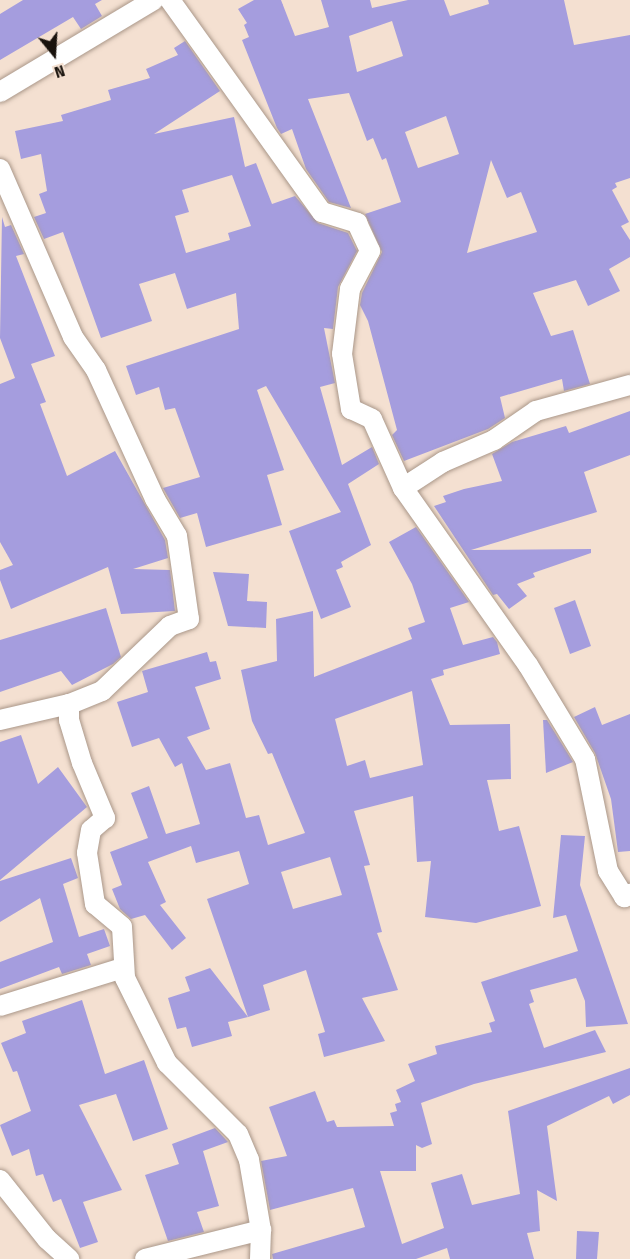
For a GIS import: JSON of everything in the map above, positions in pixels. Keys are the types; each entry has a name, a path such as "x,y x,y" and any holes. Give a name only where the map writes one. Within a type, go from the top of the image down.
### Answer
{"street":[{"path":"0,92 154,0"},
{"path":"170,0 322,212 357,223 370,251 350,289 348,300 342,354 351,409 372,419 403,488 528,665 585,759 608,871 624,897 630,894"},
{"path":"0,169 73,337 96,370 155,499 177,536 189,619 170,626 102,691 69,704 0,720"},
{"path":"403,488 443,462 494,440 536,411 630,385"},
{"path":"69,704 69,720 82,763 105,818 91,830 87,853 95,904 122,927 123,968 166,1063 238,1134 249,1160 261,1230 260,1259"},
{"path":"0,1006 123,968"},
{"path":"0,1180 47,1239 69,1259"},
{"path":"146,1259 261,1230"}],"building":[{"path":"23,0 102,0 95,4 102,16 81,29 73,17 0,60 0,14"},
{"path":"254,0 281,0 295,36 329,27 321,0 370,0 372,8 408,0 444,0 450,16 489,4 488,0 564,0 574,45 630,35 630,178 615,183 617,187 612,190 629,222 621,226 630,240 630,257 609,269 620,291 588,306 576,280 533,293 551,336 573,330 590,384 564,391 562,379 500,397 505,418 488,429 404,461 392,435 397,430 368,321 360,305 362,293 382,252 365,214 401,202 386,158 382,160 373,138 367,141 349,93 308,99 351,208 329,202 306,169 292,129 281,134 277,128 242,40 249,37 244,25 247,23 238,9","holes":["392,21 403,56 357,72 349,36","446,116 459,154 418,168 405,132","491,160 507,198 521,192 537,232 467,253"]},
{"path":"185,41 220,91 154,134 234,117 245,167 256,163 272,204 295,196 318,223 348,233 357,251 338,287 333,329 324,328 335,383 320,387 342,465 372,447 379,464 348,484 371,545 341,562 343,567 336,570 351,607 321,619 289,531 341,512 266,386 257,390 284,470 267,475 282,525 206,547 197,513 180,518 163,488 200,477 175,408 165,410 159,387 136,395 126,366 239,329 236,293 187,309 175,273 139,284 152,321 101,338 63,232 44,239 34,217 46,213 39,194 47,191 41,154 21,159 15,131 63,121 61,115 111,100 108,90 150,78 146,69 178,55 174,48","holes":["232,175 251,226 228,233 230,240 186,253 175,216 189,212 182,190"]},
{"path":"2,217 5,227 11,225 24,254 16,256 55,356 31,364 46,402 40,404 67,476 115,451 165,540 168,558 133,569 170,570 175,611 121,614 108,567 11,609 0,580 0,570 13,565 0,542 0,384 15,378 0,338"},
{"path":"630,411 630,455 584,472 597,512 471,550 591,549 591,553 533,573 535,577 517,584 527,596 509,609 497,594 493,595 434,506 446,502 443,496 502,481 492,454 512,442 566,426 569,433"},
{"path":"416,527 469,602 450,608 463,645 493,637 497,642 500,654 443,670 444,675 431,679 450,725 510,724 511,779 487,780 499,831 519,826 541,906 476,923 425,917 431,861 417,862 413,796 354,811 370,865 364,866 382,932 377,933 398,990 362,998 385,1041 324,1057 318,1034 325,1032 306,970 263,985 270,1010 248,1017 207,899 249,884 239,851 196,863 191,846 148,862 166,902 160,905 186,938 172,950 145,915 131,919 120,909 112,889 122,885 110,852 148,838 131,793 149,786 166,834 200,824 182,763 175,767 159,738 132,747 117,702 148,692 142,671 207,652 210,662 216,661 221,679 195,687 210,729 187,737 206,770 230,763 246,818 259,815 268,845 305,833 272,753 268,754 252,721 241,670 277,661 276,619 313,611 314,677 412,639 408,628 425,622 412,584 389,542","holes":["412,691 423,765 370,778 365,760 347,766 335,719","330,857 342,895 293,909 281,872"]},
{"path":"213,572 249,574 247,601 267,602 266,628 228,626"},
{"path":"575,600 591,646 570,654 554,608"},
{"path":"106,608 121,657 113,664 72,685 61,671 0,692 0,640"},
{"path":"595,707 602,725 630,714 630,851 618,852 611,799 595,753 574,717"},
{"path":"543,720 547,720 573,762 546,773"},
{"path":"21,735 38,784 58,767 87,807 0,880 0,742"},
{"path":"561,835 585,836 580,885 628,1024 586,1027 585,1001 576,978 530,990 534,1002 529,1004 544,1048 595,1030 606,1052 474,1084 421,1103 432,1144 422,1148 416,1145 416,1171 380,1171 402,1244 444,1228 431,1183 462,1174 472,1205 520,1194 508,1111 630,1068 630,1095 613,1104 609,1096 547,1126 557,1201 537,1190 540,1231 527,1233 534,1259 450,1259 447,1248 416,1259 273,1259 272,1254 365,1227 353,1188 270,1210 261,1161 287,1156 269,1107 315,1091 327,1122 334,1120 337,1127 394,1126 390,1113 397,1111 395,1104 401,1102 396,1090 415,1081 408,1064 437,1054 435,1046 492,1032 489,1023 495,1021 481,982 578,951 566,915 553,918"},
{"path":"71,858 78,878 63,884 79,937 104,929 110,946 87,954 91,965 62,974 59,967 0,989 0,962 53,942 40,898 0,922 0,881"},
{"path":"210,968 248,1017 228,1022 232,1036 192,1047 186,1027 177,1029 168,998 190,991 185,977"},
{"path":"82,1000 105,1074 144,1060 168,1129 133,1141 116,1094 79,1105 122,1190 83,1202 98,1242 80,1248 61,1199 53,1202 43,1174 36,1176 29,1149 12,1156 0,1125 31,1111 17,1071 13,1072 1,1043 26,1033 22,1021"},
{"path":"215,1128 228,1142 203,1151 219,1206 197,1212 204,1232 168,1241 145,1175 179,1164 172,1144"},
{"path":"577,1231 599,1232 597,1259 576,1259"}]}
